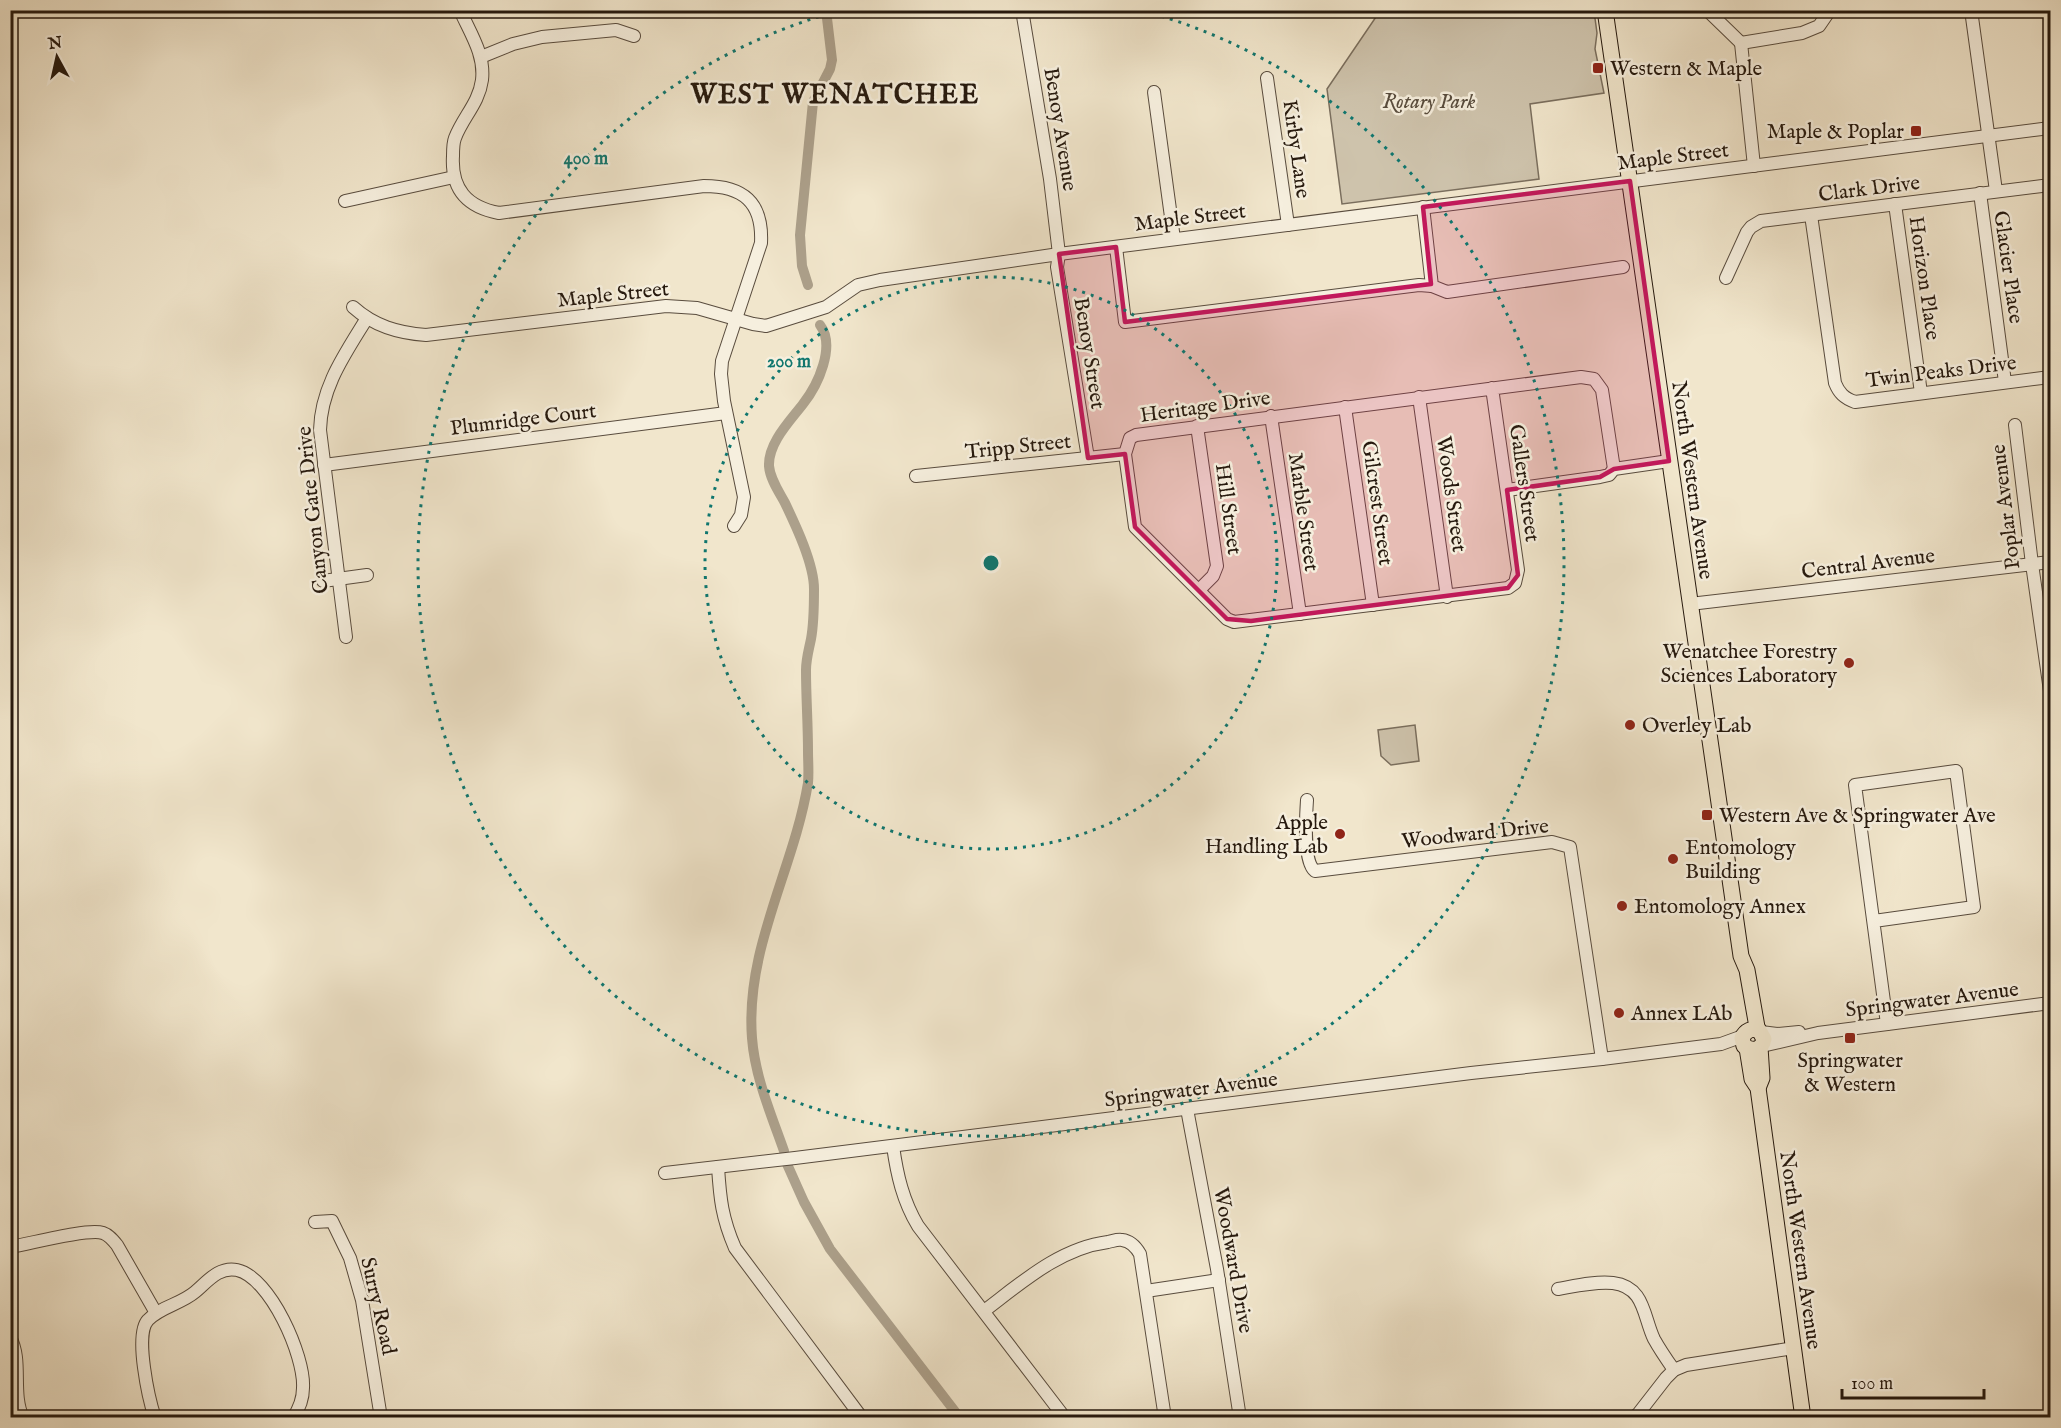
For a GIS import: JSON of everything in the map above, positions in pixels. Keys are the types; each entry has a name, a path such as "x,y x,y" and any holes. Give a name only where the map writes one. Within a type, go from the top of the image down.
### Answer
{"main road":[{"name":"North Western Avenue","path":"1605,10 1740,956 1738,972 1762,1078 1758,1088 1803,1418"}],"street":[{"path":"460,10 482,57 482,79 478,97 455,138 454,177 460,191 470,203 484,211 499,213 704,186 722,186 741,193 754,204 762,226 761,243 722,361 721,374 726,413 744,497 741,514 734,526"},
{"name":"Benoy Avenue","path":"1022,10 1050,179 1059,254"},
{"path":"1707,10 1741,43 1754,166"},
{"path":"1741,43 1802,33 1820,26 1830,10"},
{"path":"1971,10 1989,135"},
{"path":"482,57 513,44 542,37 616,30 634,36"},
{"name":"Kirby Lane","path":"1267,78 1288,225"},
{"path":"1154,92 1174,239"},
{"name":"Maple Street","path":"353,307 385,328 426,335 666,306 697,308 766,326 808,314 825,307 858,285 880,280 1116,246 2050,128"},
{"name":"Glacier Place","path":"1989,135 1996,191"},
{"path":"345,201 454,177"},
{"name":"Clark Drive","path":"1726,278 1750,227 1761,221 2050,184"},
{"name":"Glacier Place","path":"1980,193 2005,382"},
{"name":"Horizon Place","path":"1895,204 1922,393"},
{"path":"1423,207 1432,286"},
{"name":"Twin Peaks Drive","path":"1811,215 1835,383 1847,399 1855,402 2050,377"},
{"path":"1116,246 1125,322 1409,287 1432,286 1447,292 1623,267"},
{"name":"Benoy Street","path":"1059,254 1057,267 1088,458"},
{"name":"Canyon Gate Drive","path":"345,637 320,430 323,402 338,366 367,318"},
{"name":"Heritage Drive","path":"1515,583 1503,589 1447,597 1234,622 1227,619 1136,527 1125,454 1130,438 1136,435 1197,426 1581,376 1594,379 1602,390 1614,469"},
{"name":"Gallers Street","path":"1492,388 1518,570 1515,583"},
{"name":"Woods Street","path":"1419,397 1447,597"},
{"name":"Gilcrest Street","path":"1345,407 1373,605"},
{"name":"Plumridge Court","path":"324,465 726,413"},
{"name":"Marble Street","path":"1271,416 1300,614"},
{"name":"Poplar Avenue","path":"2015,425 2050,691"},
{"name":"Hill Street","path":"1197,426 1217,566 1213,576 1199,590"},
{"name":"Tripp Street","path":"916,476 1125,454"},
{"path":"1507,490 1600,477 1609,475 1614,469 1669,461"},
{"name":"Central Avenue","path":"1690,604 2050,562"},
{"path":"323,581 367,575"},
{"path":"1874,921 1974,907 1956,771 1855,785 1887,1024"},
{"name":"Woodward Drive","path":"1307,800 1306,827 1310,865 1315,871 1552,842 1570,847 1602,1059"},
{"name":"Springwater Avenue","path":"665,1173 2050,1004"},
{"name":"Woodward Drive","path":"1187,1109 1219,1280 1240,1418"},
{"path":"893,1146 898,1180 911,1214 1065,1418"},
{"path":"718,1167 720,1201 725,1226 735,1248 862,1418"},
{"name":"Surry Road","path":"315,1222 332,1221 350,1258 362,1300 381,1418"},
{"path":"10,1247 102,1232 110,1236 117,1245 156,1313"},
{"path":"984,1311 1032,1274 1065,1255 1087,1246 1113,1241 1123,1240 1134,1245 1140,1254 1165,1418"},
{"path":"155,1418 149,1394 142,1332 146,1321 156,1313 190,1296 219,1272 226,1269 242,1271 256,1280 273,1302 286,1326 300,1362 303,1389 300,1405 293,1418"},
{"path":"1146,1291 1219,1280"},
{"path":"1558,1289 1612,1283 1633,1290 1646,1312 1654,1339 1674,1370"},
{"path":"10,1337 15,1347 16,1392 23,1418"},
{"path":"1633,1418 1674,1370 1698,1362 1794,1348"}],"highlighted area":[{"path":"1630,181 1669,461 1614,469 1600,477 1507,490 1518,575 1508,588 1251,621 1227,619 1135,527 1125,454 1088,458 1059,254 1116,247 1125,322 1431,284 1423,207"}],"green space":[{"name":"Rotary Park","path":"1380,11 1594,11 1597,33 1595,49 1604,93 1530,104 1539,179 1342,204 1327,89"},
{"path":"1415,725 1419,761 1391,765 1381,756 1378,730"}],"waterway":[{"path":"808,285 802,266 800,235 813,102 830,69 832,60 826,10"},
{"path":"784,1151 756,1067 752,1038 752,1005 763,940 801,815 808,783 806,670 813,627 814,589 804,545 773,481 769,466 776,441 809,396 823,365 826,344 820,325"},
{"path":"787,1164 804,1202 830,1249 960,1418"}],"place":[{"name":"Western & Maple","path":"1598,68"},
{"name":"Maple & Poplar","path":"1916,131"},
{"name":"Wenatchee Forestry Sciences Laboratory","path":"1849,663"},
{"name":"Overley Lab","path":"1630,725"},
{"name":"Western Ave & Springwater Ave","path":"1707,815"},
{"name":"Apple Handling Lab","path":"1340,834"},
{"name":"Entomology Building","path":"1673,859"},
{"name":"Entomology Annex","path":"1622,906"},
{"name":"Annex LAb","path":"1619,1013"},
{"name":"Springwater & Western","path":"1850,1038"}],"district":[{"name":"WEST WENATCHEE","path":"835,94"}]}
